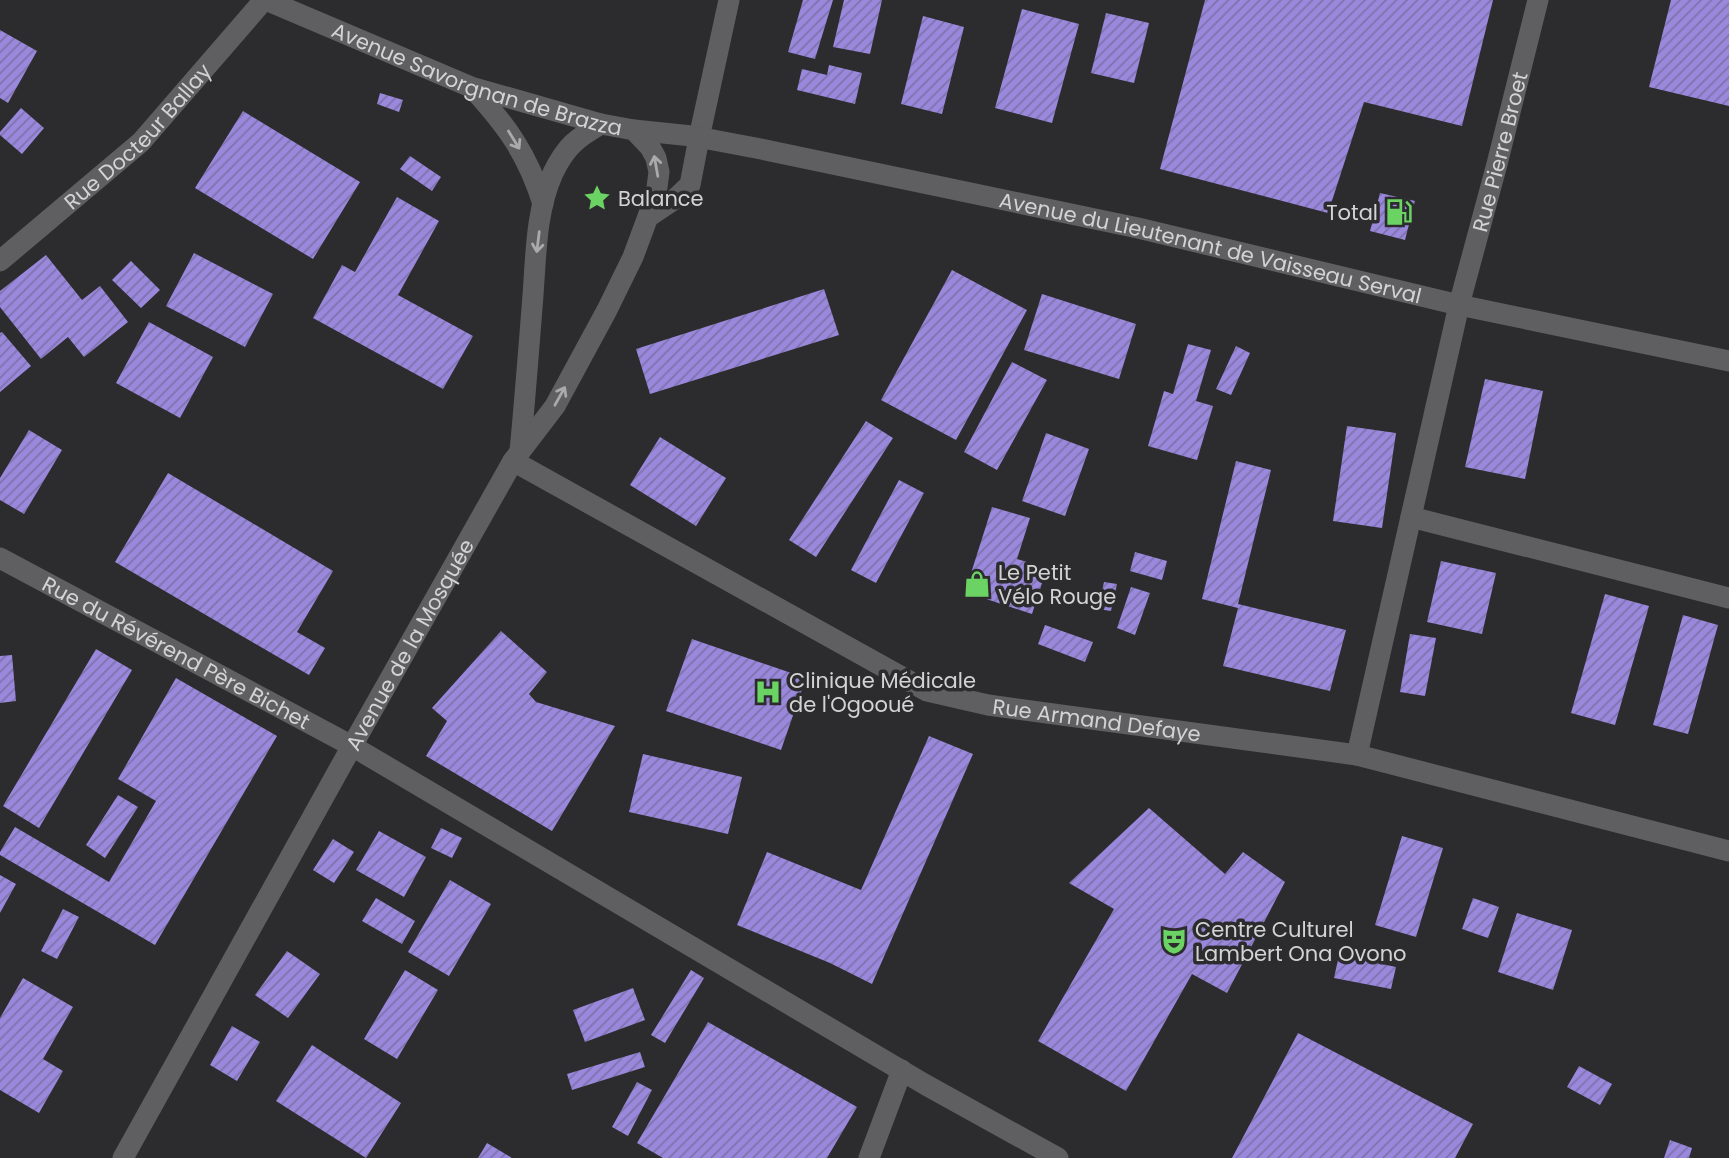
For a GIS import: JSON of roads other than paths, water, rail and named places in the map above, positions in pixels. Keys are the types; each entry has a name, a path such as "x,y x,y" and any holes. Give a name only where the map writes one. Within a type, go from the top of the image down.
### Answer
{"street":[{"name":"Avenue Savorgnan de Brazza","path":"265,0 471,87 601,124 696,137"},
{"name":"Rue Docteur Ballay","path":"0,261 141,142 265,0"},
{"path":"648,217 690,185 696,137 729,0"},
{"name":"Rue Pierre Broet","path":"1357,755 1459,305 1538,0"},
{"path":"471,87 518,145 531,170 543,204"},
{"path":"517,456 543,204 552,174 562,158 576,139 601,124"},
{"name":"Avenue de la Mosquée","path":"124,1158 352,746 517,456 555,406 623,278 656,195 659,172 650,147 634,130"},
{"name":"Avenue du Lieutenant de Vaisseau Serval","path":"696,137 1138,228 1459,305 1729,361"},
{"name":"Rue Armand Defaye","path":"517,456 927,691 988,705 1357,755 1729,851"},
{"path":"1411,517 1729,598"},
{"name":"Rue du Révérend Père Bichet","path":"0,558 352,746 902,1070 1058,1158"},
{"path":"869,1158 902,1070"}],"place":[{"name":"Balance","path":"597,198"},
{"name":"Total","path":"1399,212"},
{"name":"Le Petit Vélo Rouge","path":"977,584"},
{"name":"Clinique Médicale de l'Ogooué","path":"768,692"},
{"name":"Centre Culturel Lambert Ona Ovono","path":"1174,941"}]}
